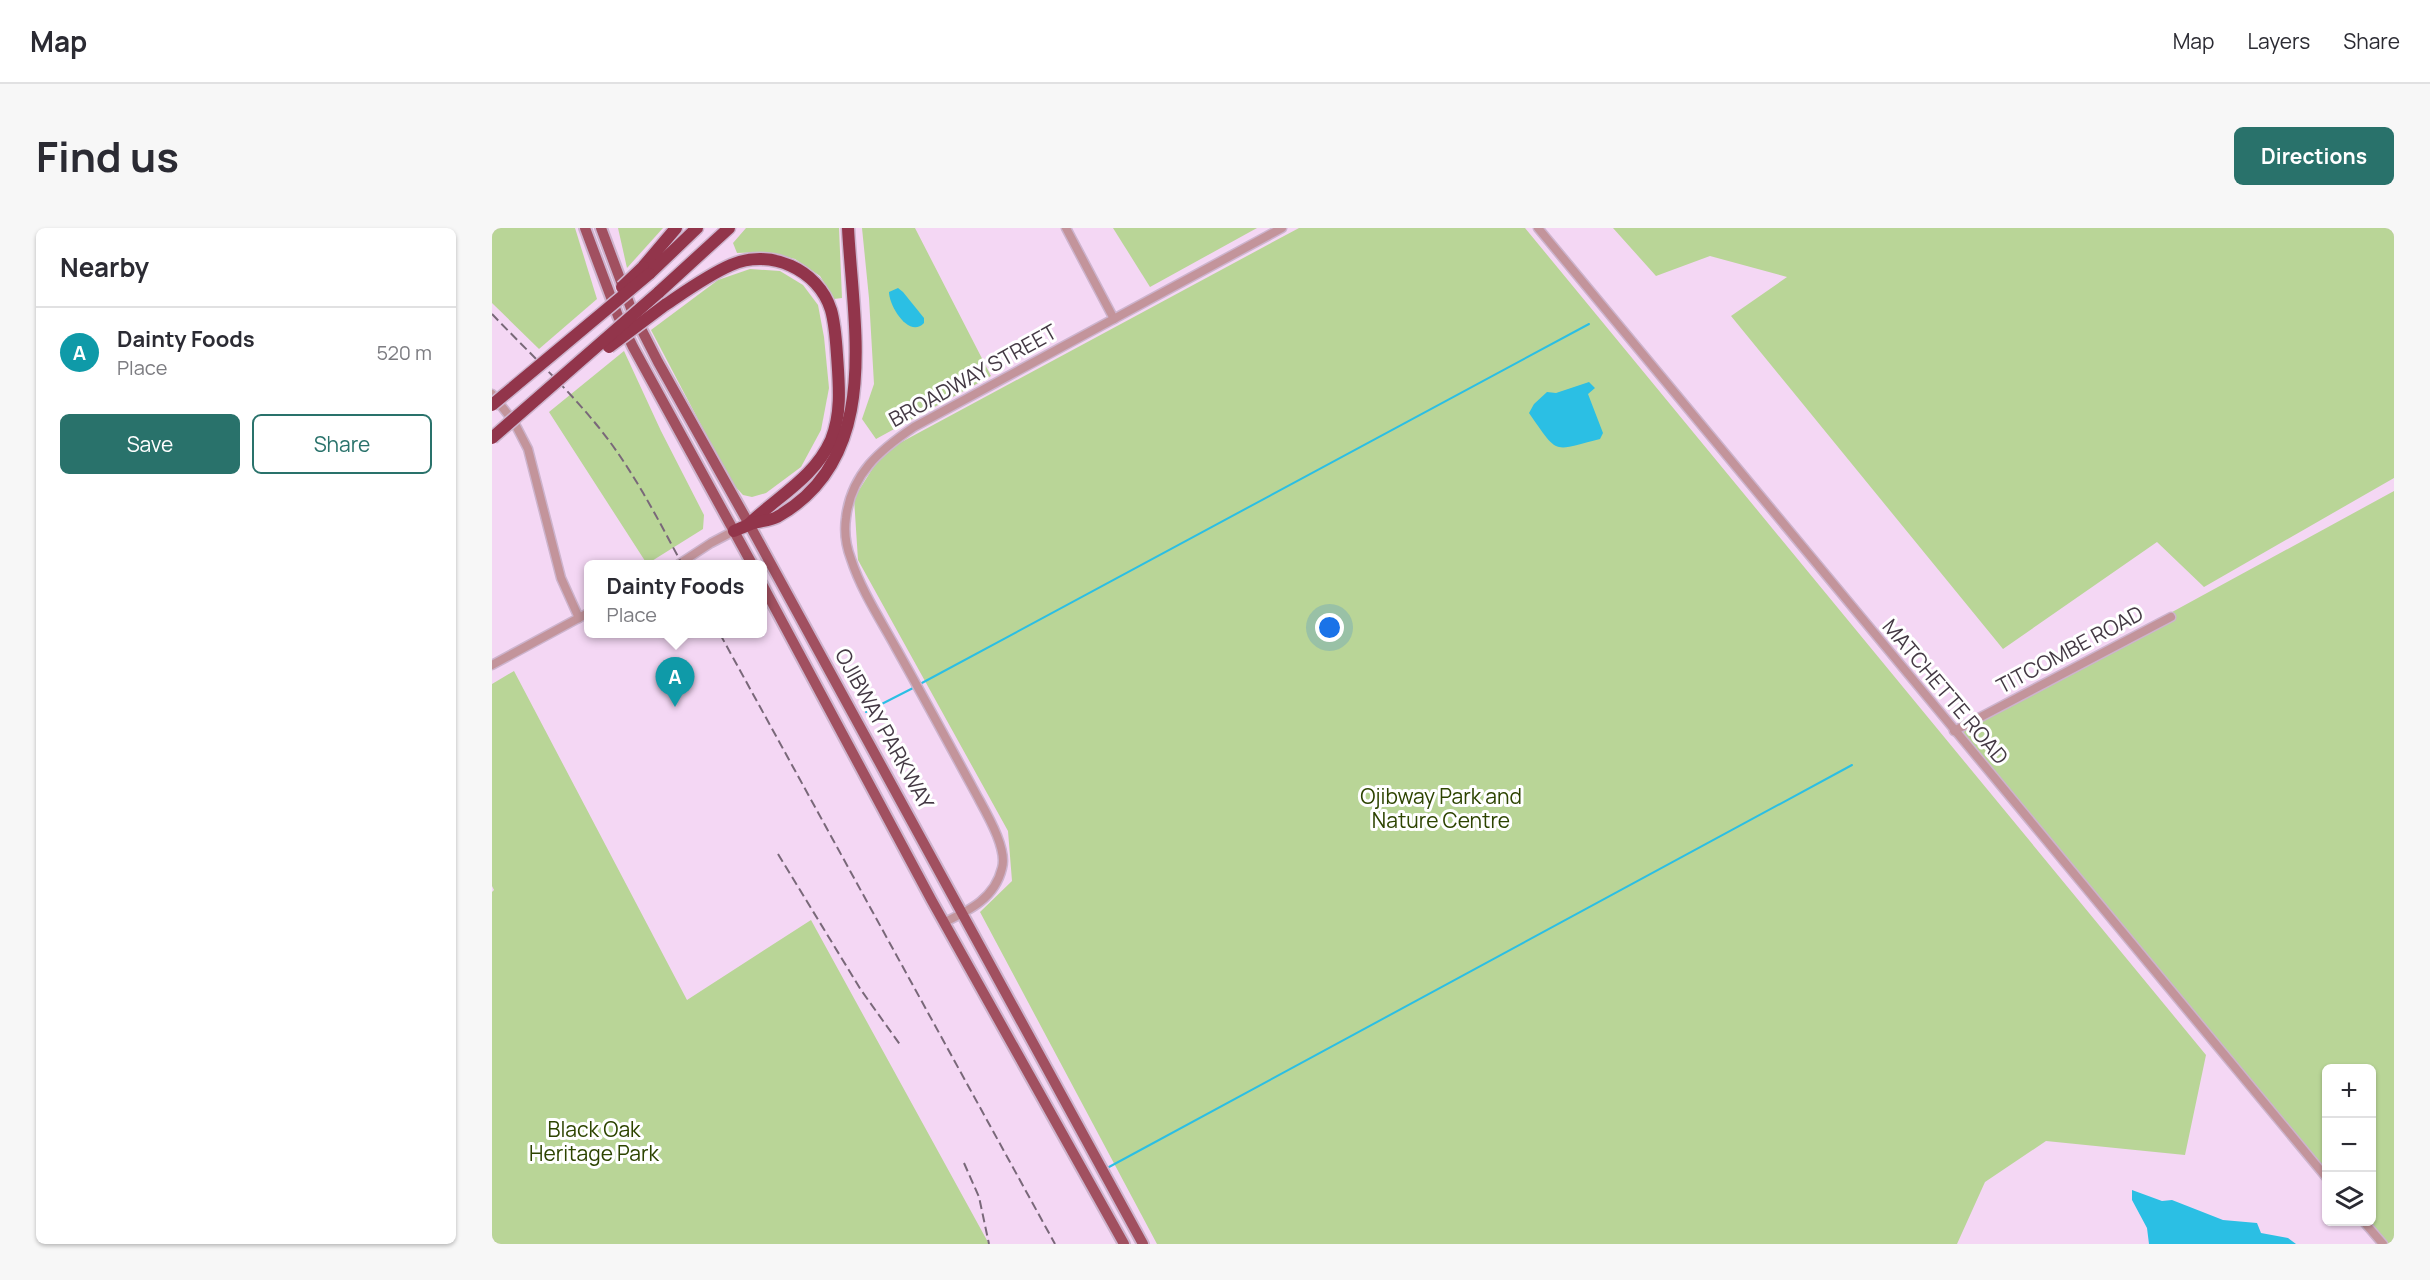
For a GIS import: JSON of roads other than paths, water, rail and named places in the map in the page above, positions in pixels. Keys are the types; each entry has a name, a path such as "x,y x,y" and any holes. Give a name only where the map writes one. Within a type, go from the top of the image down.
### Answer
{"highway":[{"path":"646,271 676,228"},
{"path":"492,405 697,228"},
{"path":"492,438 729,228"},
{"path":"734,531 749,524 775,518 804,497 824,476 843,443 853,404 856,363 848,228"},
{"path":"529,407 665,305 732,264 749,259 767,259 784,262 799,269 818,287 830,309 835,328 840,393 838,415 831,439 819,461 805,478 768,505 749,524"}],"main road":[{"path":"585,228 618,316 633,347 750,560"},
{"name":"OJIBWAY PARKWAY","path":"602,228 632,311 658,362 1143,1244"},
{"name":"OJIBWAY PARKWAY","path":"767,593 945,922 1124,1244"}],"street":[{"path":"1066,228 1114,319"},
{"name":"BROADWAY STREET","path":"945,922 963,914 987,898 996,885 1003,866 1002,848 984,808 870,601 852,562 845,532 848,508 861,475 875,456 886,446 914,427 1282,228"},
{"name":"MATCHETTE ROAD","path":"1538,228 2322,1172"},
{"path":"492,393 514,422 528,448 561,579 579,618"},
{"path":"685,560 734,531"},
{"path":"492,665 584,615"},
{"name":"TITCOMBE ROAD","path":"1954,731 2170,617"},
{"path":"2368,1226 2383,1244"}],"water":[{"path":"898,288 924,318 924,323 918,327 906,324 892,305 889,292"},
{"path":"1589,382 1595,388 1588,394 1603,433 1600,439 1573,446 1558,447 1546,437 1529,413 1534,404 1547,392 1556,393"},
{"path":"2132,1190 2162,1201 2172,1200 2223,1220 2257,1223 2261,1233 2288,1238 2296,1244 2149,1244 2147,1228 2132,1200"}],"waterway":[{"path":"920,684 1589,324"},
{"path":"866,712 915,687"},
{"path":"1109,1167 1852,765"}],"railway":[{"path":"492,314 568,392 610,442 639,486 680,560"},
{"path":"722,638 1055,1244"},
{"path":"778,854 861,990 901,1046"},
{"path":"964,1163 979,1197 989,1244"}],"place":[{"name":"Dainty Foods","path":"675,707"}],"park label":[{"name":"Ojibway Park and Nature Centre","path":"1441,809"},
{"name":"Black Oak Heritage Park","path":"594,1142"}]}
